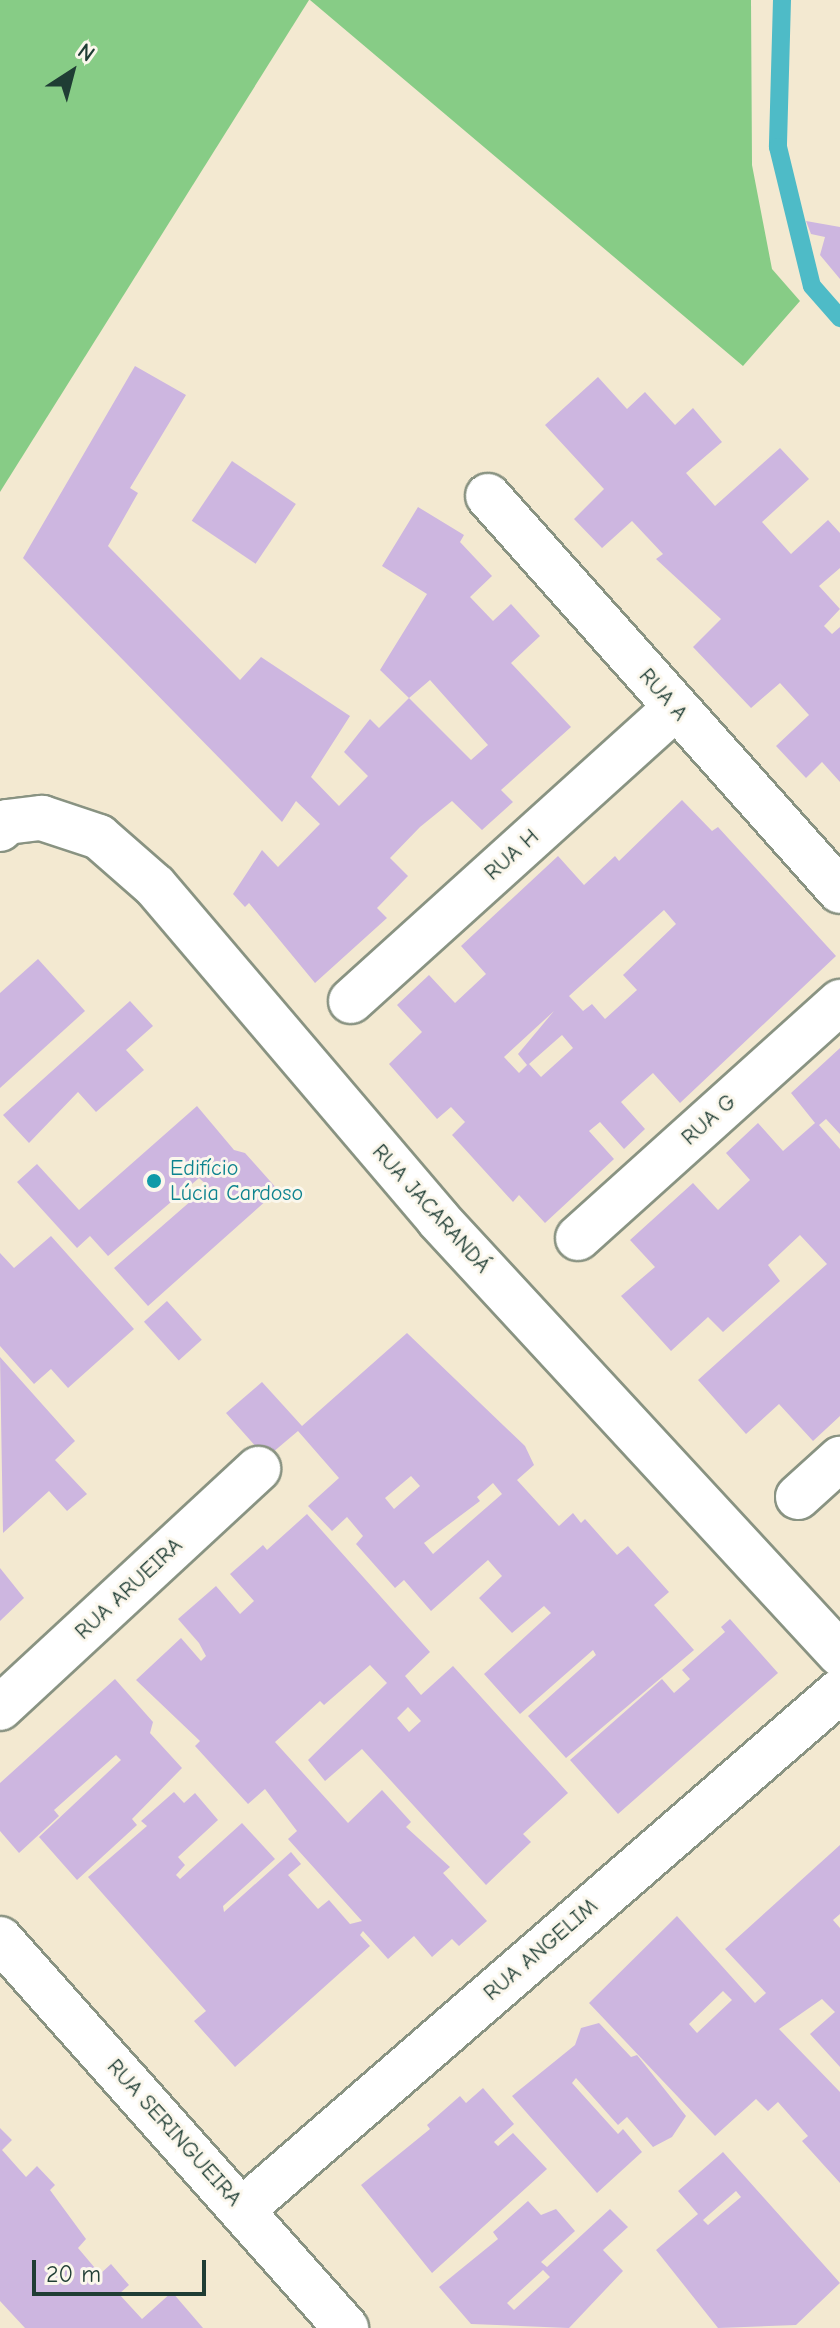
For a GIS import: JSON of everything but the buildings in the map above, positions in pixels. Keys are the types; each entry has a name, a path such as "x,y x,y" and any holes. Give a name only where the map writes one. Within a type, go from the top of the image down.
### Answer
{"street":[{"name":"RUA A","path":"488,496 674,709 840,891"},
{"name":"RUA H","path":"351,1001 674,709"},
{"name":"RUA JACARANDÁ","path":"0,829 7,822 42,818 99,837 155,886 438,1219 840,1654"},
{"name":"RUA G","path":"578,1238 840,1002"},
{"path":"798,1497 840,1459"},
{"name":"RUA ARUEIRA","path":"0,1708 258,1469"},
{"name":"RUA ANGELIM","path":"242,2210 840,1691"},
{"name":"RUA SERINGUEIRA","path":"0,1939 346,2328"}],"green space":[{"path":"0,0 309,0 0,492"},
{"path":"310,0 751,0 752,165 772,269 800,301 743,366"}],"waterway":[{"path":"782,0 778,147 812,286 840,318"}],"place":[{"name":"Edifício Lúcia Cardoso","path":"154,1181"}]}
